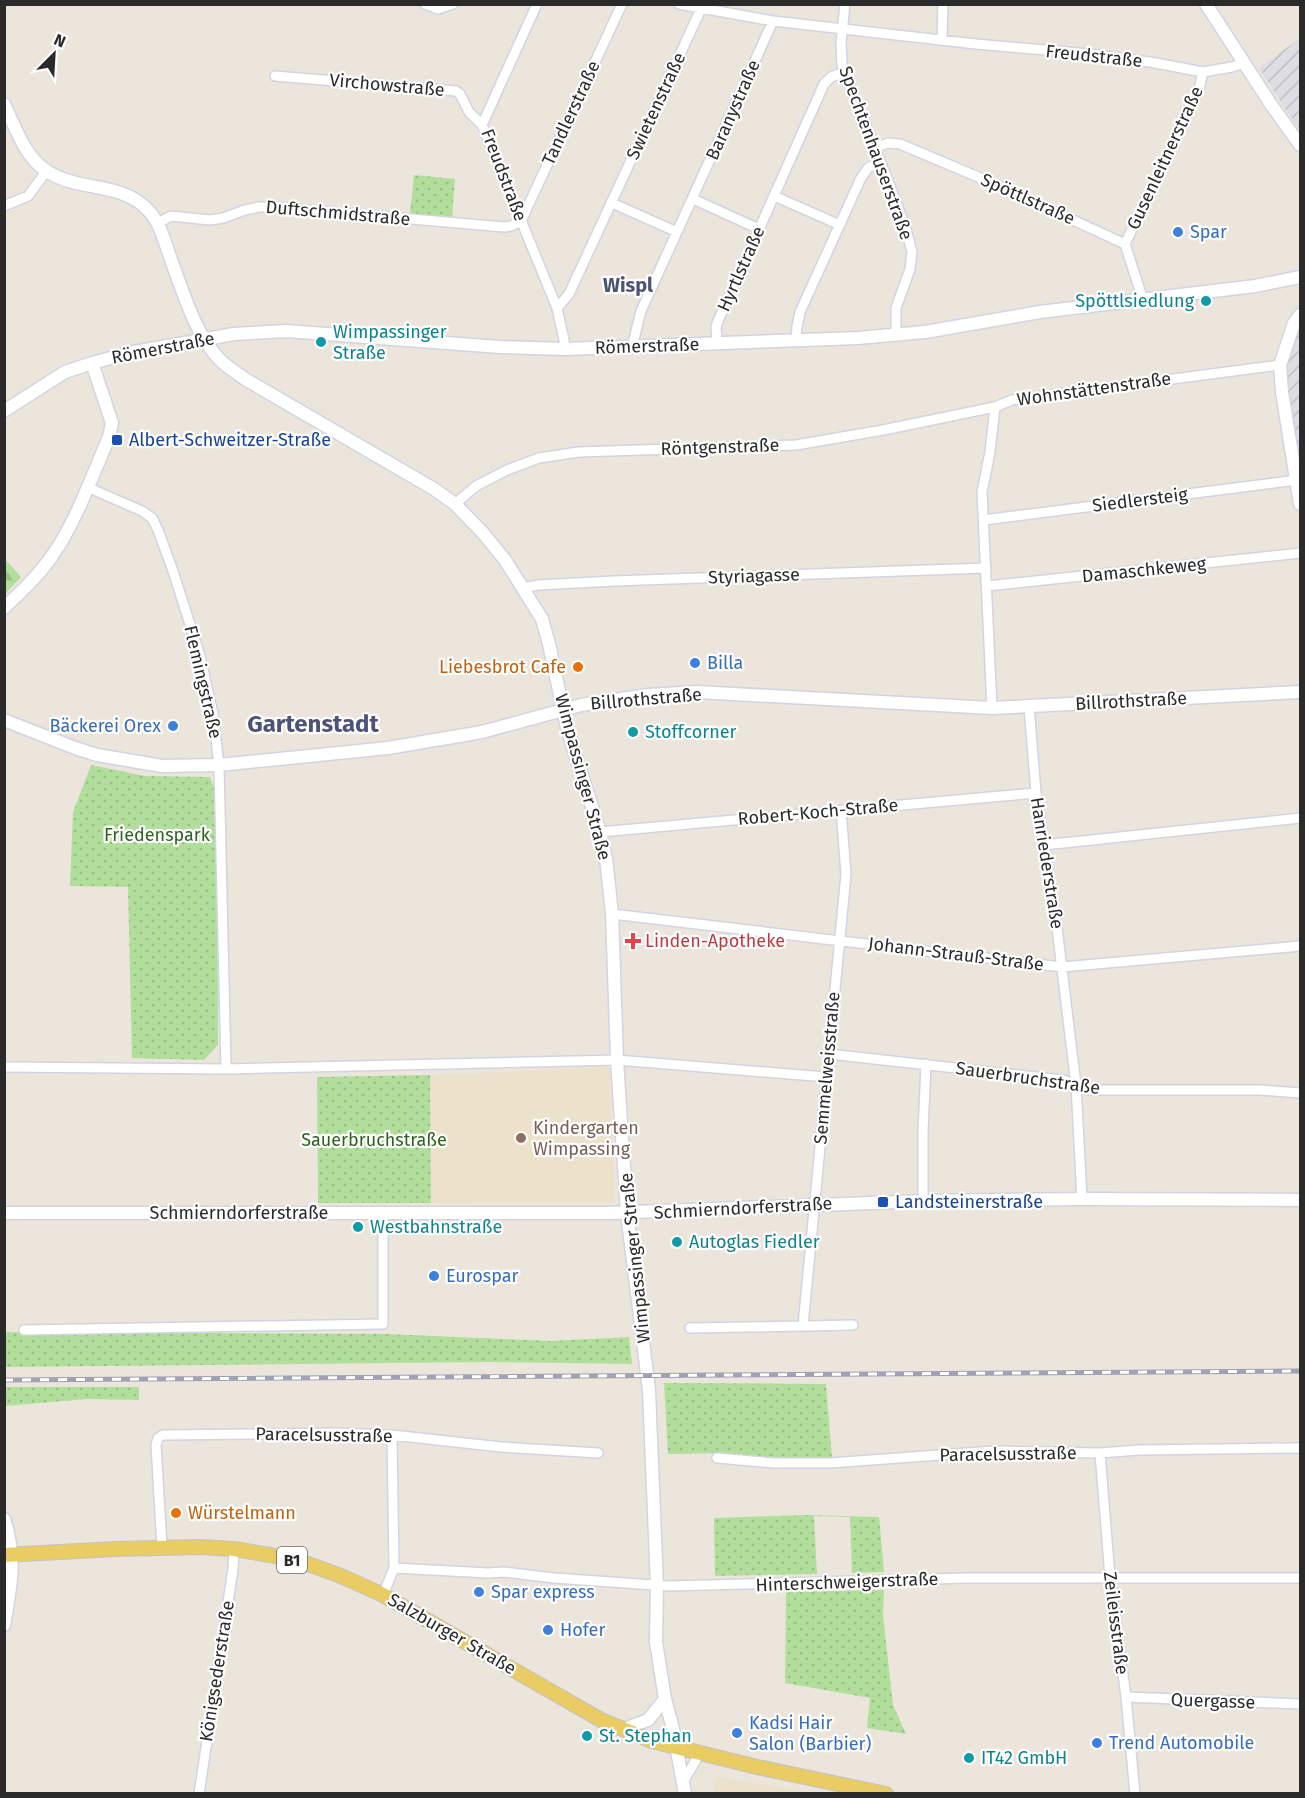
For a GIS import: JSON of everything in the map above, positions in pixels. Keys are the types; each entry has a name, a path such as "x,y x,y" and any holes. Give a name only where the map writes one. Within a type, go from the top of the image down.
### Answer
{"main road":[{"name":"Salzburger Straße","path":"8,1555 162,1547 234,1549 308,1564 383,1595 601,1720 652,1741 886,1794"}],"street":[{"path":"425,4 438,9 453,4"},
{"name":"Freudstraße","path":"537,4 482,125 557,308 565,349"},
{"name":"Tandlerstraße","path":"521,221 622,4"},
{"name":"Freudstraße","path":"679,4 774,21 1110,57 1203,72 1244,63"},
{"name":"Spechtenhauserstraße","path":"845,4 841,56 844,72 906,229 912,252 910,269 896,308 896,334"},
{"path":"942,40 943,4"},
{"path":"1206,4 1300,145"},
{"name":"Swietenstraße","path":"557,308 569,294 701,9"},
{"name":"Baranystraße","path":"634,347 641,311 774,21"},
{"name":"Hyrtlstraße","path":"717,344 718,321 824,84 831,77 844,72"},
{"name":"Gusenleitnerstraße","path":"1125,244 1200,89 1203,72"},
{"name":"Virchowstraße","path":"275,76 456,91 460,94 469,112 482,125"},
{"name":"Wimpassinger Straße","path":"4,104 25,148 46,172 66,182 113,190 147,208 158,223 184,294 204,338 220,360 245,379 434,489 455,504 506,560 542,619 567,728 600,832 609,878 617,1060 627,1212 649,1390 657,1586 656,1642 665,1699 684,1788"},
{"name":"Spöttlstraße","path":"875,148 888,143 900,144 987,180 1125,244"},
{"path":"796,340 800,312 865,172 880,162"},
{"path":"4,206 28,195 46,172"},
{"path":"774,196 840,225"},
{"path":"693,199 759,229"},
{"path":"612,203 677,232"},
{"name":"Duftschmidstraße","path":"158,223 171,216 210,220 259,207 504,227 521,221"},
{"path":"1125,244 1143,300"},
{"name":"Römerstraße","path":"4,411 65,372 92,363 204,338 254,332 286,331 500,347 565,349 796,340 924,332 1041,312 1255,286 1300,277"},
{"path":"1300,315 1294,323 1280,365 1282,392 1300,504"},
{"path":"4,608 52,556 70,523 109,437 112,423 92,363"},
{"name":"Wohnstättenstraße","path":"992,708 982,492 990,452 995,407 1012,400 1280,365"},
{"name":"Röntgenstraße","path":"455,504 476,486 507,470 539,458 579,452 796,445 995,407"},
{"name":"Siedlersteig","path":"984,520 1297,480"},
{"name":"Flemingstraße","path":"87,487 142,511 152,518 200,656 213,714 219,765 226,1069"},
{"name":"Damaschkeweg","path":"987,586 1300,553"},
{"name":"Styriagasse","path":"524,588 538,585 614,581 986,568"},
{"name":"Billrothstraße","path":"4,720 97,755 162,766 219,765 388,748 441,740 482,732 586,704 648,695 697,692 992,708 1300,692"},
{"name":"Hanriederstraße","path":"1029,706 1036,793 1057,928 1076,1085 1082,1199"},
{"name":"Robert-Koch-Straße","path":"600,832 1036,793"},
{"name":"Semmelweisstraße","path":"803,1326 846,874 841,810"},
{"path":"1044,845 1300,818"},
{"name":"Johann-Strauß-Straße","path":"612,914 1062,967 1300,946"},
{"name":"Sauerbruchstraße","path":"829,1054 1063,1080 1090,1090 1260,1090 1300,1093"},
{"path":"4,1067 226,1069 617,1060 826,1077"},
{"path":"923,1201 926,1064"},
{"name":"Schmierndorferstraße","path":"4,1213 627,1212 923,1201 1300,1200"},
{"path":"24,1330 383,1324 383,1213"},
{"path":"690,1328 853,1325"},
{"name":"Paracelsusstraße","path":"162,1547 156,1445 158,1438 163,1435 337,1433 392,1435 501,1448 598,1454"},
{"path":"383,1595 394,1568 392,1435"},
{"name":"Paracelsusstraße","path":"717,1458 774,1463 830,1462 994,1451 1100,1453 1139,1450 1300,1448"},
{"name":"Zeileisstraße","path":"1100,1453 1110,1577 1126,1697 1134,1794"},
{"path":"4,1519 11,1539 8,1555 12,1571 4,1625"},
{"name":"Königsederstraße","path":"199,1794 233,1569 234,1549"},
{"name":"Hinterschweigerstraße","path":"394,1568 504,1572 657,1586 968,1578 1300,1578"},
{"name":"Quergasse","path":"1126,1697 1300,1704"},
{"path":"624,1729 648,1720 665,1699"},
{"path":"684,1788 700,1753"}],"shaded area":[{"path":"1300,38 1300,129 1259,68"},
{"path":"1300,325 1300,469 1286,371 1288,356 1296,330"},
{"name":"Kindergarten Wimpassing","path":"609,1067 615,1202 431,1203 430,1075"},
{"path":"717,1777 819,1793 713,1793"}],"green space":[{"path":"414,175 455,179 452,217 410,214"},
{"path":"4,558 21,577 5,594 4,594"},
{"name":"Friedenspark","path":"91,765 145,776 210,777 214,788 217,853 218,1045 204,1060 132,1058 128,887 70,886 73,812"},
{"name":"Sauerbruchstraße","path":"430,1075 431,1203 318,1203 317,1077"},
{"path":"4,1332 387,1334 551,1341 629,1337 632,1364 488,1362 5,1367"},
{"path":"664,1383 826,1384 832,1458 774,1460 726,1453 668,1454"},
{"path":"5,1387 139,1387 139,1400 87,1399 5,1406"},
{"path":"805,1515 879,1517 884,1572 852,1573 850,1517 814,1516 817,1574 715,1576 714,1518"},
{"path":"884,1590 883,1616 893,1705 906,1734 867,1728 870,1698 785,1683 786,1592"}],"railway":[{"path":"4,1380 1300,1371"}],"place":[{"name":"Spar","path":"1178,232"},
{"name":"Spöttlsiedlung","path":"1206,301"},
{"name":"Wimpassinger Straße","path":"321,342"},
{"name":"Albert-Schweitzer-Straße","path":"117,440"},
{"name":"Billa","path":"695,663"},
{"name":"Liebesbrot Cafe","path":"578,667"},
{"name":"Bäckerei Orex","path":"173,726"},
{"name":"Stoffcorner","path":"633,732"},
{"name":"Linden-Apotheke","path":"633,941"},
{"name":"Kindergarten Wimpassing","path":"521,1138"},
{"name":"Landsteinerstraße","path":"883,1202"},
{"name":"Westbahnstraße","path":"358,1227"},
{"name":"Autoglas Fiedler","path":"677,1242"},
{"name":"Eurospar","path":"434,1276"},
{"name":"Würstelmann","path":"176,1513"},
{"name":"Spar express","path":"479,1592"},
{"name":"Hofer","path":"548,1630"},
{"name":"Kadsi Hair Salon (Barbier)","path":"737,1733"},
{"name":"St. Stephan","path":"587,1736"},
{"name":"Trend Automobile","path":"1097,1743"},
{"name":"IT42 GmbH","path":"969,1758"}],"district":[{"name":"Wispl","path":"628,285"},
{"name":"Gartenstadt","path":"313,724"}]}
